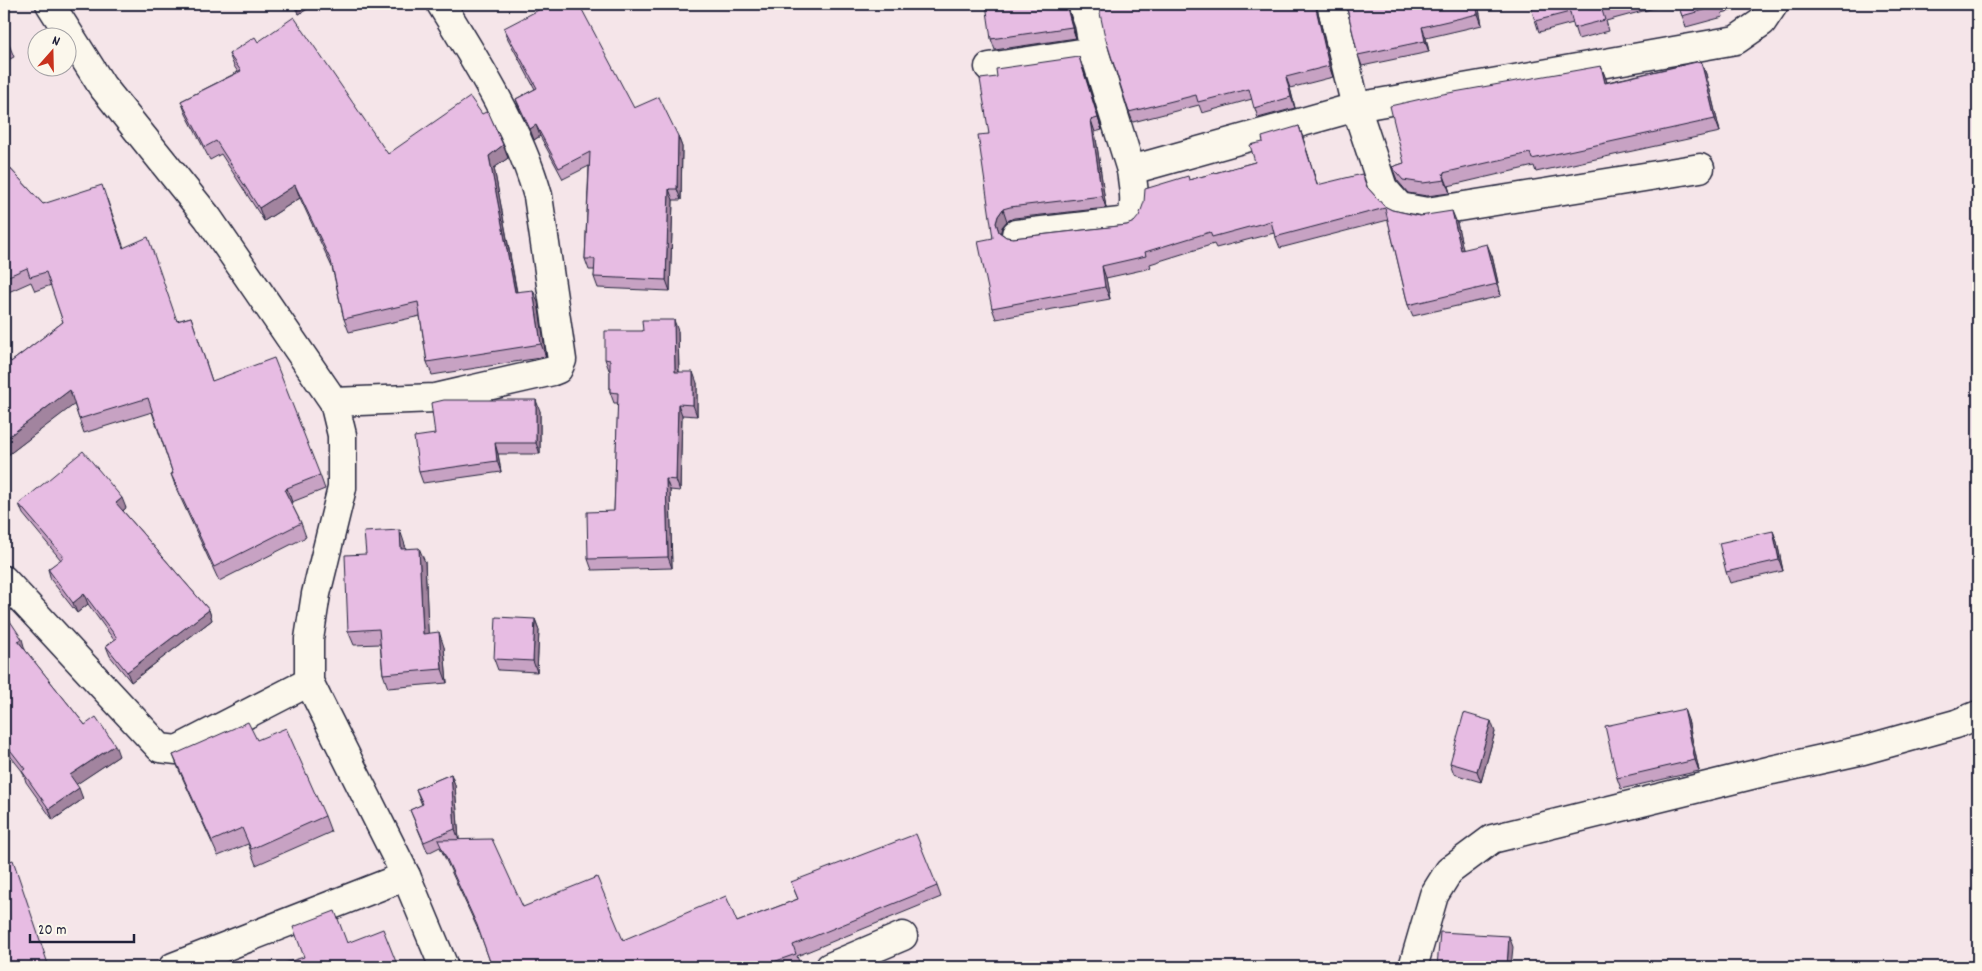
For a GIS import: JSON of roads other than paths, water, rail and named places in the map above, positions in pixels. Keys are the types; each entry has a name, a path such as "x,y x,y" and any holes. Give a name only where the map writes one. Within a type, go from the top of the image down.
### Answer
{"street":[{"path":"50,4 102,86 208,218 334,402 342,435 342,488 316,594 309,639 309,682 406,876 444,967"},
{"path":"334,402 435,398 553,371 558,369 562,360 538,196 531,170 471,52 441,4"},
{"path":"1016,234 1129,221 1133,215 1132,170 1094,51 1090,24 1082,4"},
{"path":"1331,4 1356,107 1383,188 1400,207 1412,211 1427,212 1700,168"},
{"path":"1132,170 1356,107 1736,40 1762,22 1774,4"},
{"path":"989,67 1094,51"},
{"path":"4,580 160,748 177,750 309,682"},
{"path":"1413,967 1434,895 1450,871 1492,839 1772,770 1863,750 1956,724 1978,715"},
{"path":"173,967 406,876"},
{"path":"830,967 903,936"}]}
